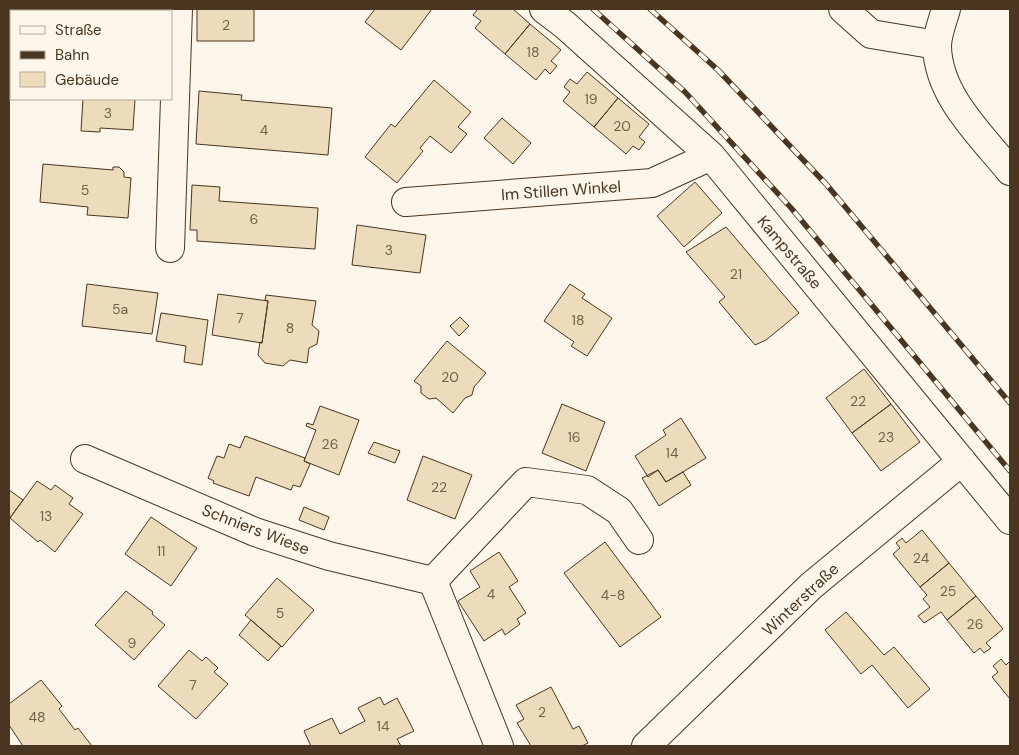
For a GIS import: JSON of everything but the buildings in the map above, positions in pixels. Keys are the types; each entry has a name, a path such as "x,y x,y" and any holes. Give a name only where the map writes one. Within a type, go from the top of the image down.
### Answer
{"street":[{"path":"170,248 178,9"},
{"name":"Kampstraße","path":"544,9 565,25 711,156 1010,520"},
{"path":"843,9 871,34 937,45"},
{"path":"946,9 937,45 944,85 964,114 1010,171"},
{"name":"Im Stillen Winkel","path":"406,202 652,183 711,156"},
{"name":"Schniers Wiese","path":"85,459 255,532 329,556 433,581"},
{"name":"Winterstraße","path":"646,746 811,586 962,461"},
{"path":"499,746 433,581 526,482 586,490 619,511 639,540"}],"railway":[{"path":"593,9 685,92 792,209 1010,471"},
{"path":"650,9 718,70 826,184 1010,403"}]}
